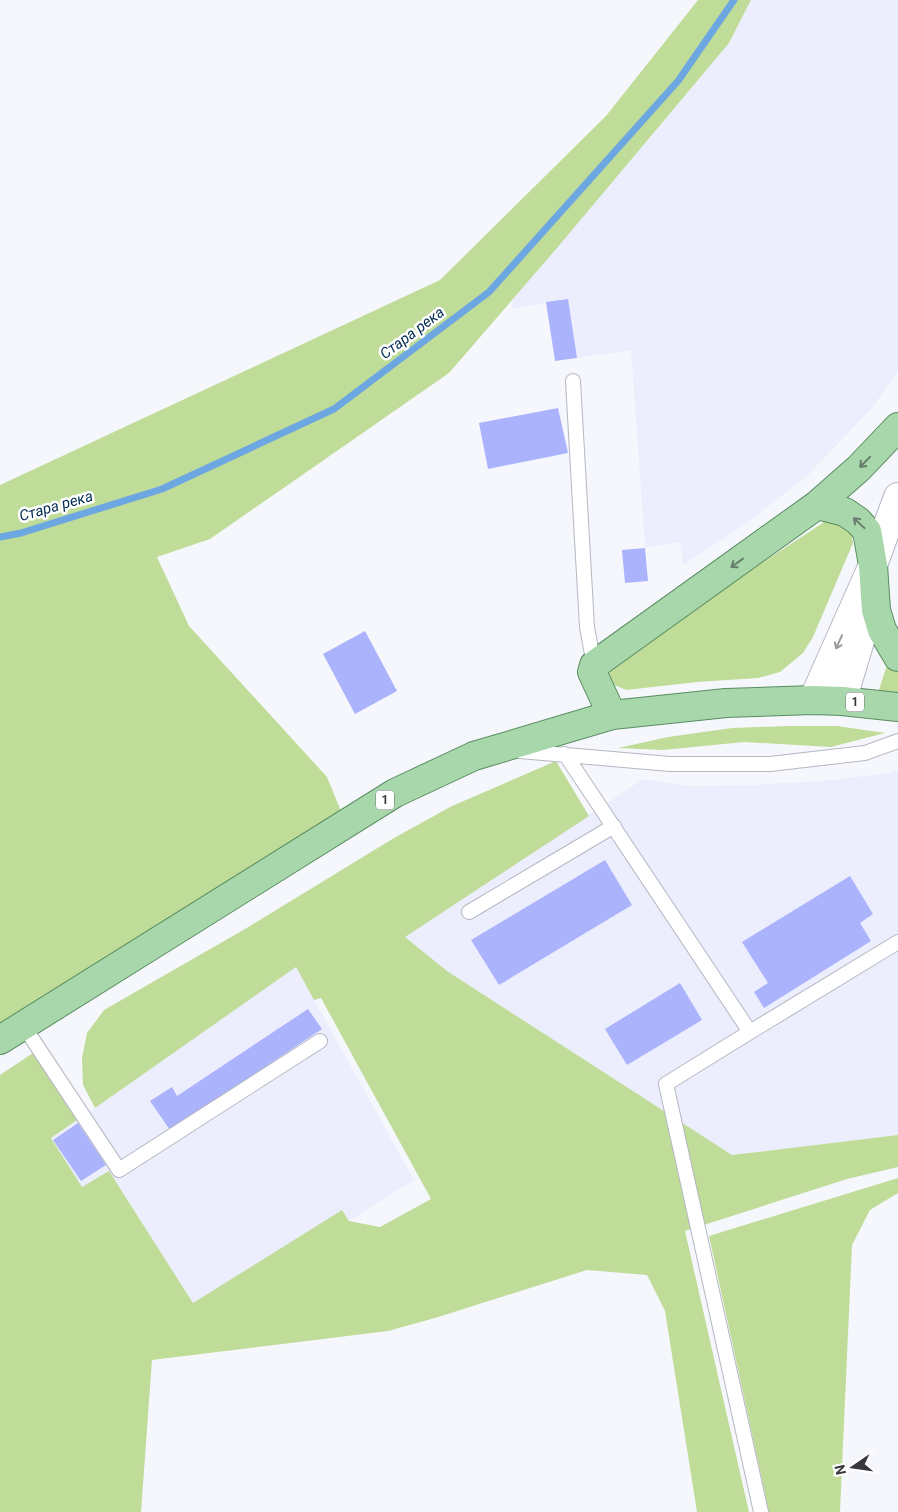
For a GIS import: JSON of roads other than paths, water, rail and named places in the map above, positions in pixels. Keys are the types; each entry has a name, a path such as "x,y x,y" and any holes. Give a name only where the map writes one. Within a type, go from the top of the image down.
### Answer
{"main road":[{"path":"612,715 592,672 594,666 817,505 860,468 898,427"},
{"path":"817,505 846,512 858,520 867,531 873,565 876,610 882,630 898,657"},
{"name":"1","path":"0,1040 395,793 474,756 612,715 726,703 813,700 898,707"}],"street":[{"path":"813,700 873,565 898,497"},
{"path":"842,701 862,634 873,565"}],"lane":[{"path":"573,381 587,627 594,666"},
{"path":"499,749 670,764 770,764 865,753 898,741"},
{"path":"565,754 750,1032"},
{"path":"469,912 614,826"},
{"path":"761,1512 666,1084 898,942"},
{"path":"23,1025 119,1170 320,1042"}],"waterway":[{"name":"Стара река","path":"0,537 21,533 162,489 334,409 489,292 678,81 734,0"}]}
